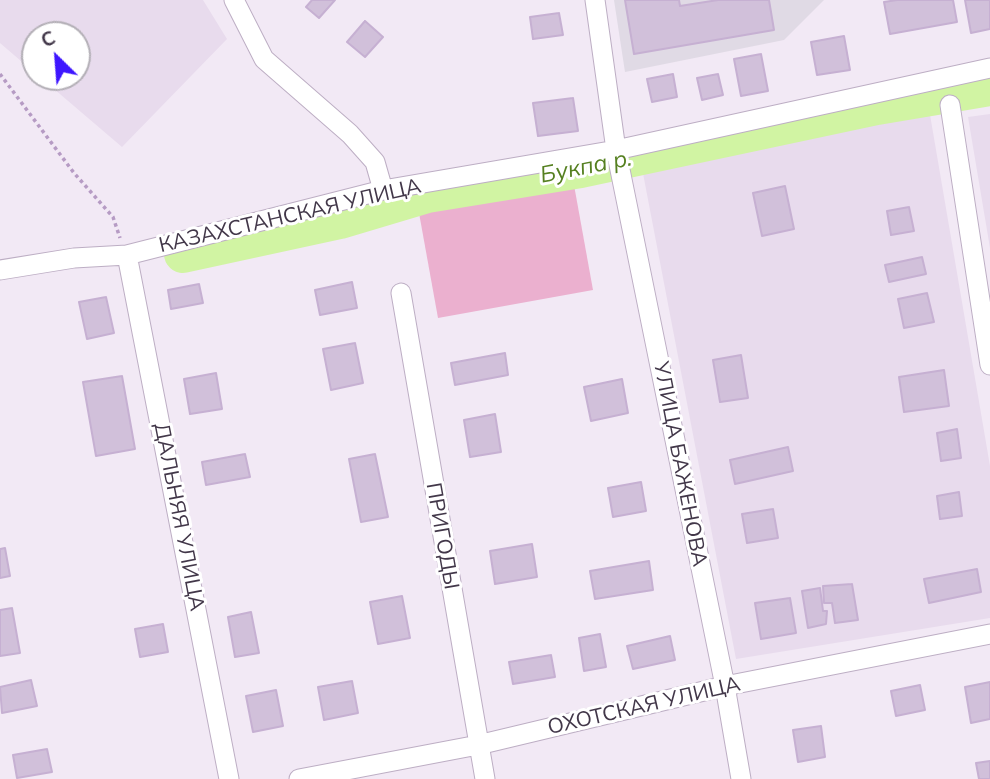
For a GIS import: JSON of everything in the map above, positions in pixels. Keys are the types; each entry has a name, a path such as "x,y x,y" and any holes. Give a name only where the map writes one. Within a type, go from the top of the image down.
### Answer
{"street":[{"path":"234,0 264,59 350,134 375,162 383,190"},
{"name":"УЛИЦА БАЖЕНОВА","path":"595,0 616,150 725,686 741,779"},
{"name":"КАЗАХСТАНСКАЯ УЛИЦА","path":"0,270 74,258 127,255 383,190 616,150 990,68"},
{"path":"950,105 990,365"},
{"name":"ДАЛЬНЯЯ УЛИЦА","path":"127,255 229,779"},
{"name":"ПРИГОДЫ","path":"401,293 485,779"},
{"name":"ОХОТСКАЯ УЛИЦА","path":"299,779 478,745 725,686 990,634"}],"path":[{"path":"0,74 75,173 113,217 127,255"}],"shaded area":[{"path":"0,0 203,0 227,39 122,147 56,91 91,91 91,21 21,21 21,61 0,43"},
{"path":"614,0 824,0 784,40 625,72"},
{"path":"928,103 990,466 990,618 736,659 641,163"},
{"path":"990,114 990,248 968,117"},
{"path":"574,185 593,290 438,318 419,213"}],"building":[{"path":"312,0 335,0 319,18 306,7"},
{"path":"625,0 679,0 680,6 718,0 769,0 774,30 634,54"},
{"path":"953,0 957,22 890,34 884,2"},
{"path":"965,0 990,0 990,29 971,33"},
{"path":"559,13 563,35 533,39 530,17"},
{"path":"365,21 383,37 365,57 347,42"},
{"path":"844,36 850,70 817,75 811,42"},
{"path":"761,54 768,91 741,96 734,59"},
{"path":"673,74 677,97 652,102 647,79"},
{"path":"718,74 723,95 702,100 697,78"},
{"path":"573,98 578,131 538,136 533,103"},
{"path":"785,186 794,229 762,236 753,193"},
{"path":"909,207 914,231 891,235 887,211"},
{"path":"922,257 926,274 889,282 885,265"},
{"path":"352,282 357,308 320,315 315,290"},
{"path":"199,284 203,303 171,309 168,290"},
{"path":"927,293 934,322 904,328 898,299"},
{"path":"106,297 114,333 87,339 79,302"},
{"path":"355,343 363,383 331,390 323,349"},
{"path":"505,353 508,375 455,385 451,363"},
{"path":"741,355 748,398 720,402 713,360"},
{"path":"944,370 949,406 904,412 899,377"},
{"path":"216,373 222,409 190,414 184,379"},
{"path":"122,376 135,449 96,456 83,382"},
{"path":"622,379 628,413 591,421 584,387"},
{"path":"495,414 501,452 470,457 464,420"},
{"path":"957,429 961,458 941,461 937,433"},
{"path":"788,447 793,471 735,484 730,460"},
{"path":"245,454 250,477 206,485 202,462"},
{"path":"375,454 388,517 361,522 349,459"},
{"path":"641,482 646,511 613,517 608,488"},
{"path":"959,492 962,516 940,519 937,496"},
{"path":"773,509 778,538 747,543 742,514"},
{"path":"532,544 537,577 495,584 490,551"},
{"path":"5,548 10,576 0,578 0,549"},
{"path":"649,561 653,590 595,599 590,571"},
{"path":"977,569 981,592 929,603 924,579"},
{"path":"852,584 858,620 835,623 832,603 824,603 823,586"},
{"path":"820,588 823,611 827,611 826,624 808,628 802,591"},
{"path":"402,596 410,638 378,644 370,602"},
{"path":"790,598 796,633 761,639 755,603"},
{"path":"12,608 20,653 0,656 0,610"},
{"path":"251,612 259,653 235,657 228,617"},
{"path":"163,624 168,652 140,657 135,629"},
{"path":"600,634 606,667 584,671 579,638"},
{"path":"670,636 675,660 633,669 627,646"},
{"path":"551,655 555,677 513,684 509,662"},
{"path":"31,680 37,706 2,713 0,687"},
{"path":"352,681 358,713 324,720 318,687"},
{"path":"990,682 990,719 971,723 965,687"},
{"path":"920,685 925,710 896,716 891,691"},
{"path":"276,690 283,726 253,732 246,696"},
{"path":"821,726 825,757 798,762 793,730"},
{"path":"47,749 52,772 17,778 13,755"},
{"path":"990,761 990,779 979,779 976,763"}],"waterway":[{"name":"Букпа р.","path":"183,254 340,220 427,194 581,169 877,106 990,87"}]}
